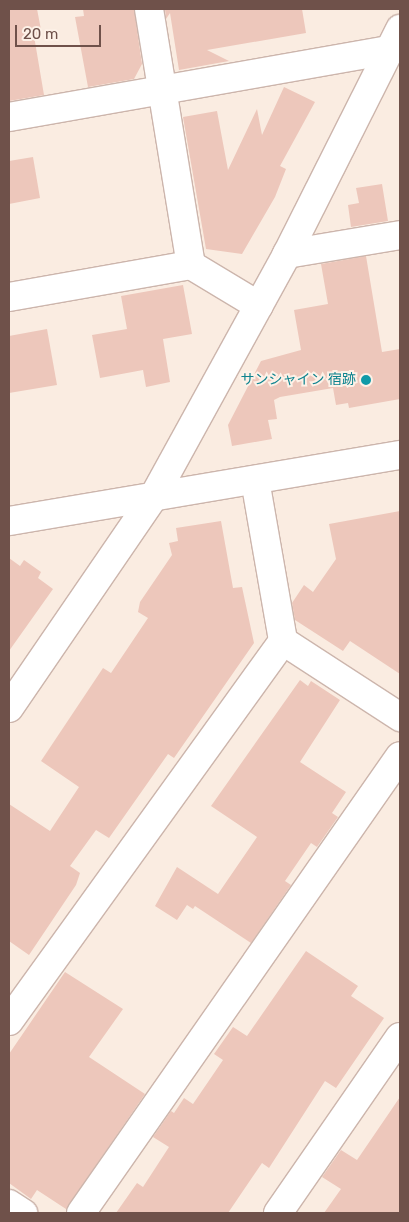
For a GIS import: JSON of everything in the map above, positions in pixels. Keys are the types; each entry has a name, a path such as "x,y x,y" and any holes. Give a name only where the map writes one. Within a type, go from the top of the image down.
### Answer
{"street":[{"path":"149,9 191,265"},
{"path":"9,118 163,92 398,42"},
{"path":"9,708 154,496 287,254 398,42"},
{"path":"287,254 400,235"},
{"path":"9,297 191,265 259,306"},
{"path":"9,521 400,455"},
{"path":"9,1022 282,641 255,480"},
{"path":"282,641 400,717"},
{"path":"81,1213 400,756"},
{"path":"278,1213 400,1037"},
{"path":"9,1204 23,1213"}],"building":[{"path":"9,9 37,9 42,35 34,36 44,95 9,101"},
{"path":"83,9 134,9 142,64 134,79 88,87 75,17 84,16"},
{"path":"165,9 302,9 306,33 207,50 229,61 179,70 170,13 166,19"},
{"path":"284,87 315,102 280,166 286,169 275,197 242,254 206,249 183,117 217,111 228,170 257,109 262,135"},
{"path":"33,157 40,198 9,204 9,161"},
{"path":"382,184 388,221 351,227 348,205 359,203 356,188"},
{"path":"366,256 382,352 400,349 400,399 349,408 348,403 336,405 333,388 280,397 274,400 277,419 268,420 272,439 232,446 228,425 261,361 301,350 294,310 328,304 321,264"},
{"path":"183,285 192,334 163,339 170,382 146,387 143,370 100,378 92,335 127,329 121,296"},
{"path":"47,329 57,385 9,393 9,336"},
{"path":"400,511 400,674 350,641 343,651 295,620 292,603 304,585 313,592 336,559 329,524"},
{"path":"221,521 233,588 242,587 254,643 174,758 168,754 109,838 96,830 70,866 80,873 76,885 29,955 9,941 9,804 50,831 79,787 41,761 103,668 111,673 148,618 138,612 140,602 172,555 169,543 178,541 176,528"},
{"path":"9,558 20,566 24,560 41,572 38,578 53,589 9,651"},
{"path":"300,680 308,686 311,681 340,700 300,762 346,792 332,813 338,817 317,847 311,843 285,881 291,885 251,943 195,906 193,909 187,905 177,920 155,906 177,867 218,894 257,837 211,806"},
{"path":"306,951 358,986 351,996 384,1018 336,1088 325,1081 269,1168 262,1163 228,1213 116,1213 137,1183 143,1187 169,1147 153,1137 171,1111 174,1113 184,1098 193,1104 223,1060 214,1054 233,1027 247,1036"},
{"path":"65,972 123,1009 89,1057 145,1094 66,1209 37,1190 31,1199 9,1183 9,1054"},
{"path":"400,1097 400,1213 324,1213 341,1189 322,1177 341,1150 357,1160"}],"place":[{"name":"サンシャイン 宿跡","path":"366,380"}]}
